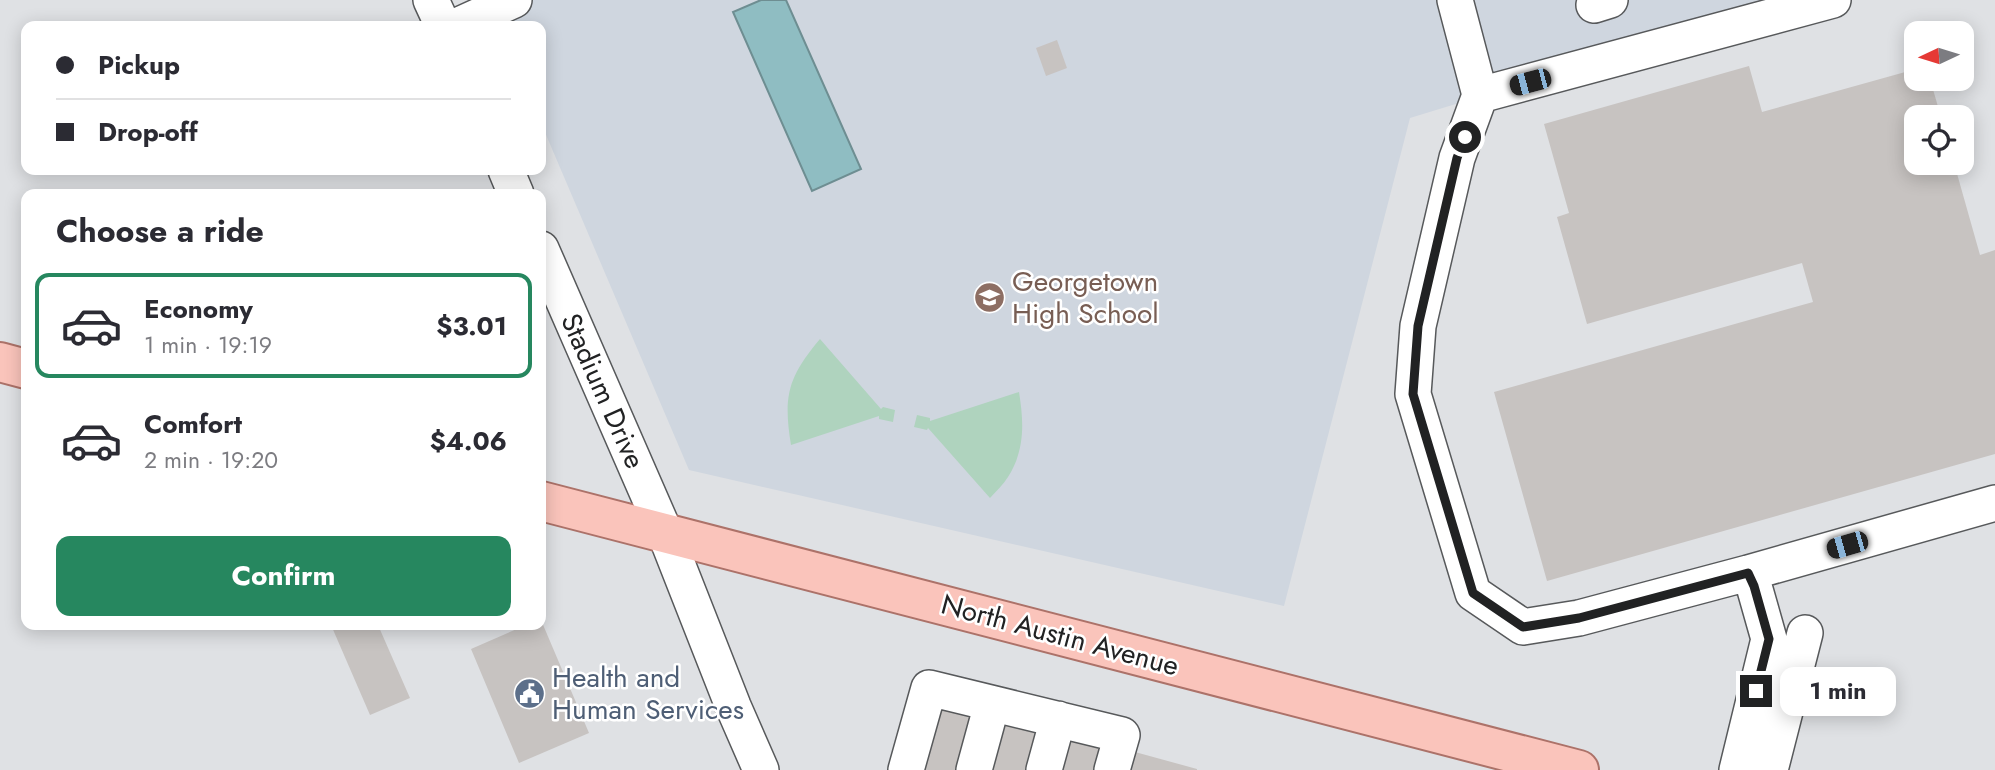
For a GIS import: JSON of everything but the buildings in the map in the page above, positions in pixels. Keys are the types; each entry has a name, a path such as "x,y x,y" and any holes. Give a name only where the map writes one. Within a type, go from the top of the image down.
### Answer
{"main road":[{"path":"0,362 21,368"},
{"name":"North Austin Avenue","path":"546,502 1505,761 1579,770"}],"street":[{"path":"431,0 441,21"},
{"path":"468,21 514,0"},
{"path":"1455,0 1480,95 1457,158 1418,326 1413,394 1473,593 1523,627 1579,618 1995,503"},
{"path":"1480,95 1833,0"},
{"name":"Stadium Drive","path":"546,260 665,533 761,770"},
{"path":"1737,770 1769,639 1748,573"},
{"path":"1770,770 1805,633"},
{"path":"906,770 929,688 1122,735 1112,770"},
{"path":"974,770 992,704"},
{"path":"1044,770 1058,719"}],"shaded area":[{"name":"Georgetown High School","path":"488,0 1796,0 1410,118 1284,606 689,470 546,135 546,21 497,21"}],"green space":[{"path":"820,339 881,409 883,407 895,410 893,422 879,419 879,416 791,445 788,413 790,388 801,365"},
{"path":"1019,392 1022,425 1018,457 1008,477 990,498 928,428 914,427 917,415 930,418 930,421"}],"water":[{"path":"761,0 786,0 861,169 812,191 733,12"}],"place":[{"name":"Georgetown High School","path":"989,297"},
{"name":"Health and Human Services","path":"529,693"}],"route":[{"path":"1465,137 1457,158 1418,326 1413,394 1473,593 1523,627 1579,618 1748,573 1769,639 1756,691"}]}
